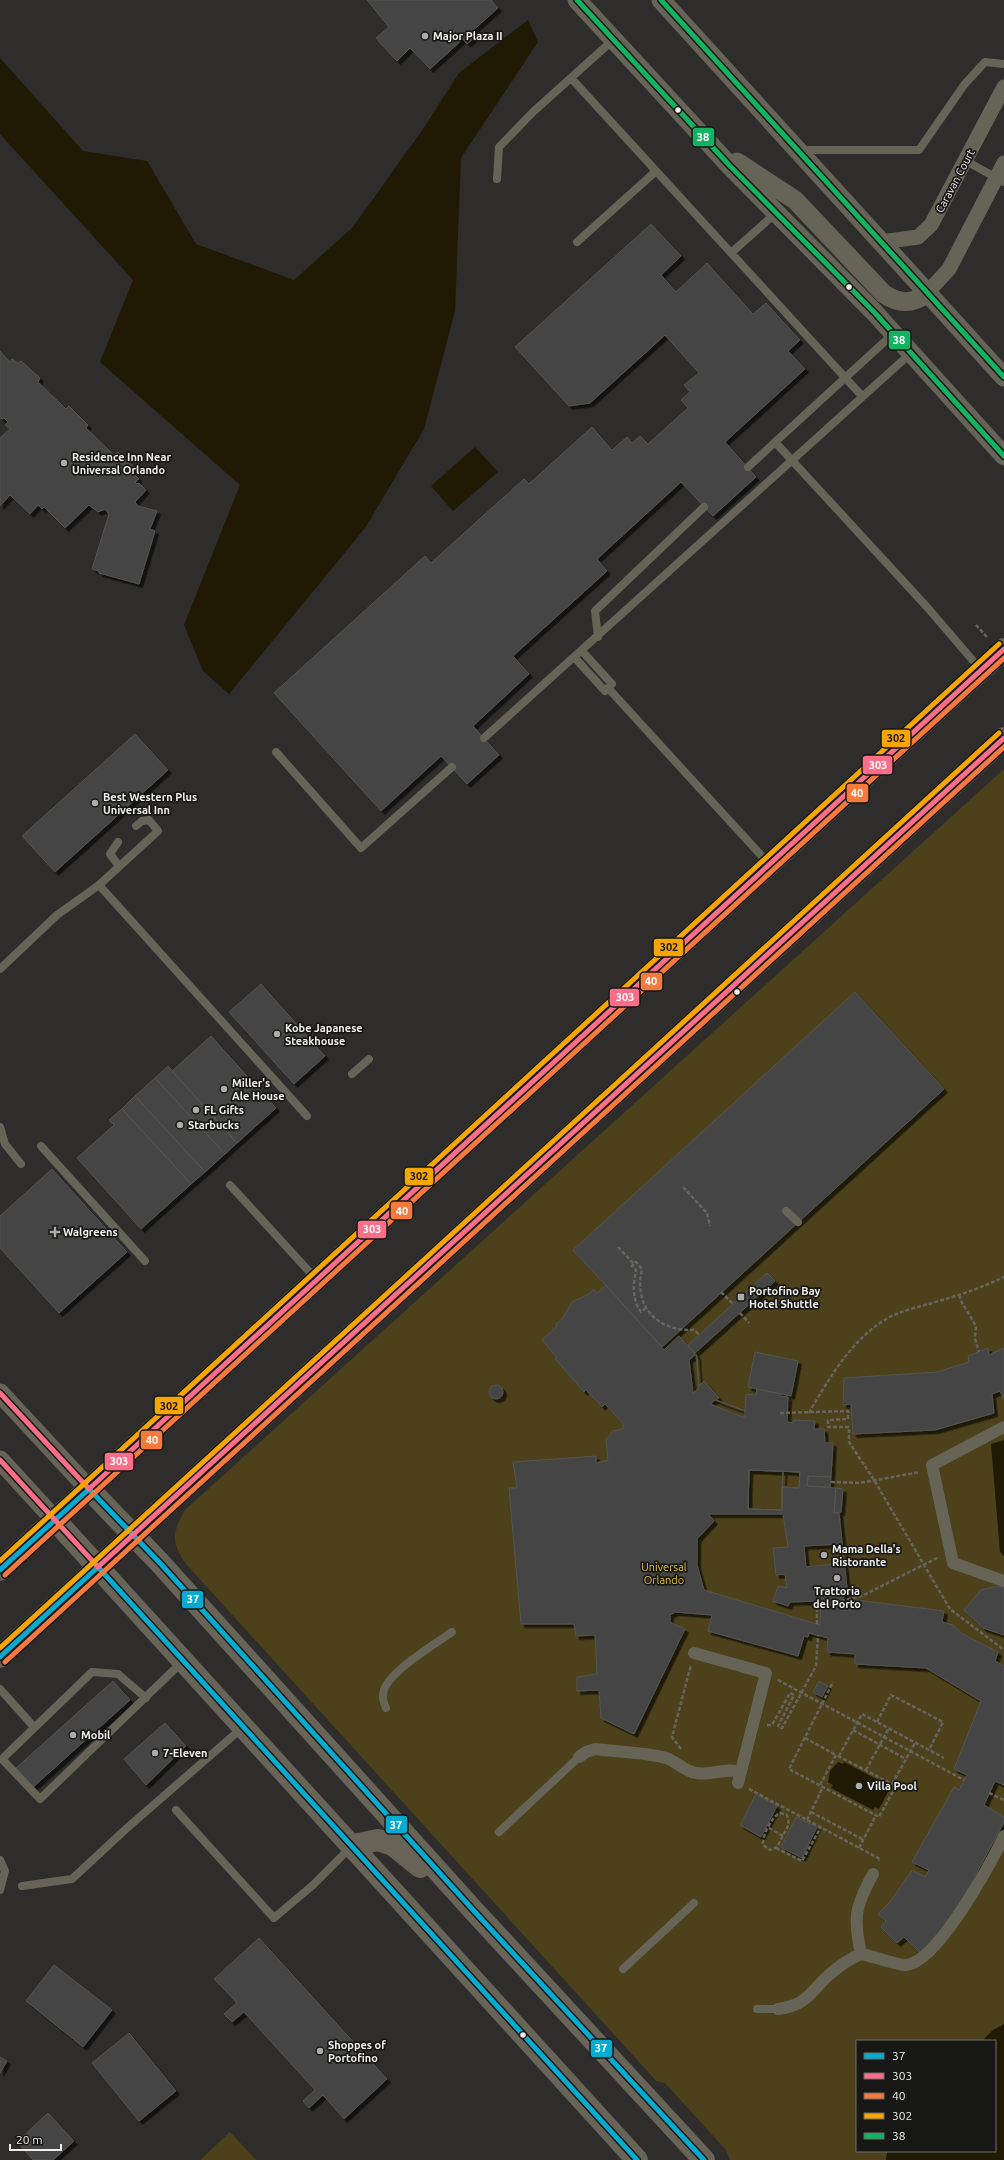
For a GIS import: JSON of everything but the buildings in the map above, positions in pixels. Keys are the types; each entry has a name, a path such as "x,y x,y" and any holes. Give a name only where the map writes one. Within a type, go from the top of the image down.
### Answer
{"main road":[{"path":"0,1570 1004,649"},
{"path":"0,1657 1004,738"},
{"path":"89,1489 133,1535 474,1911 704,2160"},
{"path":"55,1520 353,1845 637,2160"},
{"path":"353,1845 378,1840 393,1845 474,1911"}],"street":[{"path":"577,0 709,144 894,333 1004,456"},
{"path":"661,0 1004,377"},
{"name":"Caravan Court","path":"881,242 918,237 928,229 966,161 1004,87"},
{"path":"709,144 795,200 884,294 896,301 906,303 917,300 927,293 949,269 1000,180 1004,163"},
{"path":"0,1393 89,1489"},
{"path":"1004,1426 932,1465 953,1563 1004,1581"},
{"path":"0,1460 55,1520"},
{"path":"579,1757 586,1752 596,1749 667,1758 682,1769 694,1773 706,1774 732,1769 739,1777 766,1673 694,1653"},
{"path":"778,2009 792,2008 803,2002 834,1970 861,1954 906,1965 916,1962 924,1956 957,1917 1000,1857 1004,1836"},
{"path":"861,1954 856,1932 856,1918 860,1900 873,1874"}],"lane":[{"path":"497,179 500,146 533,112 613,40"},
{"path":"798,150 919,150 964,85 985,62 1004,64"},
{"path":"571,78 655,172 862,396"},
{"path":"966,161 1000,180"},
{"path":"577,242 655,172"},
{"path":"731,253 777,212"},
{"path":"748,467 894,333"},
{"path":"484,738 575,658 791,460 911,353"},
{"path":"775,442 927,607 982,670"},
{"path":"598,637 595,611 704,507"},
{"path":"582,651 608,688"},
{"path":"575,658 608,688 769,864"},
{"path":"276,752 361,848 452,767"},
{"path":"0,969 57,914 99,885 158,831 149,820 142,821 136,826"},
{"path":"118,842 110,854 119,866"},
{"path":"99,885 307,1116"},
{"path":"352,1074 369,1059"},
{"path":"0,1127 5,1144 22,1164"},
{"path":"41,1146 145,1261"},
{"path":"230,1185 316,1280"},
{"path":"786,1211 798,1222"},
{"path":"386,1708 382,1700 384,1689 390,1680 411,1661 452,1632"},
{"path":"146,1698 118,1674 92,1672 2,1759 40,1799 146,1698 184,1661"},
{"path":"0,1689 34,1727"},
{"path":"22,1886 72,1879 132,1824 244,1726"},
{"path":"499,1832 579,1757"},
{"path":"176,1810 274,1918 313,1885 353,1845"},
{"path":"0,1860 5,1871 0,1890"},
{"path":"624,1969 694,1903"},
{"path":"756,2009 778,2009"}],"path":[{"path":"683,1186 707,1213 710,1226"},
{"path":"618,1247 634,1264 632,1266 636,1270 634,1283 635,1297 642,1312 646,1308"},
{"path":"634,1264 636,1262 642,1269 639,1287 646,1308 663,1325 678,1330 695,1330 699,1335"},
{"path":"809,1413 840,1363 867,1334 883,1320 905,1310 959,1295 1004,1277"},
{"path":"721,1292 732,1304"},
{"path":"959,1295 962,1303 976,1326 975,1339 979,1352"},
{"path":"740,1313 749,1322"},
{"path":"780,1413 848,1411 848,1419 828,1420 828,1427 849,1427 849,1442 874,1480 922,1565 950,1609 1004,1650"},
{"path":"830,1482 860,1482 922,1472 932,1465"},
{"path":"840,1601 862,1596 936,1558 953,1563"},
{"path":"817,1624 817,1604 821,1604"},
{"path":"750,1734 757,1734 762,1727 772,1725 790,1693 794,1695 778,1726 782,1728 816,1666 818,1636"},
{"path":"686,1752 672,1737 694,1653"},
{"path":"773,1677 964,1780"},
{"path":"805,1738 896,1786 879,1817 789,1769 833,1682"},
{"path":"877,1722 891,1695 943,1722 929,1750"},
{"path":"807,1820 838,1755 862,1714 944,1758"},
{"path":"866,1770 889,1728"},
{"path":"853,1730 906,1759"},
{"path":"892,1784 915,1743"},
{"path":"757,1793 859,1848 876,1815"},
{"path":"990,1793 1004,1800"},
{"path":"785,1814 787,1809"},
{"path":"810,1812 864,1840"},
{"path":"777,1814 785,1814 790,1820 776,1848 770,1850 764,1845 763,1839 777,1814"},
{"path":"776,1848 802,1861 821,1827"},
{"path":"769,1828 783,1836"}],"green space":[{"name":"Universal Orlando","path":"1004,769 1004,2160 730,2160 726,2150 665,2083 656,2081 186,1564 178,1550 175,1537 185,1510"},
{"path":"230,2132 256,2160 200,2160"}],"shaded area":[{"path":"528,20 538,42 461,158 455,311 424,429 365,528 229,694 203,671 184,625 240,485 100,362 133,280 0,134 0,58 83,151 147,161 196,244 294,280 353,227 423,129 459,73"},
{"path":"475,447 498,472 453,511 431,486"},
{"path":"1004,1440 1004,1556 1000,1552 991,1444"},
{"name":"Villa Pool","path":"838,1762 843,1764 844,1762 886,1784 884,1788 889,1790 879,1809 875,1807 873,1810 831,1788 833,1785 828,1782 830,1771"},
{"path":"1004,2024 1004,2160 886,2160 887,2152 996,2152 996,2040 983,2040 993,2030"}],"transit line":[{"name":"38","path":"577,0 730,166 875,313 1004,456"},
{"name":"38","path":"661,0 1004,377"},
{"name":"302","path":"0,1561 999,644"},
{"name":"303","path":"0,1393 89,1489 1004,649"},
{"name":"40","path":"5,1575 1004,658"},
{"name":"302","path":"0,1648 999,733"},
{"name":"303","path":"0,1460 98,1567 1004,738"},
{"name":"40","path":"5,1662 1004,747"},
{"name":"37","path":"89,1489 160,1563 474,1911 704,2160"},
{"name":"37","path":"0,1570 89,1489"},
{"name":"37","path":"98,1567 637,2160"},
{"name":"37","path":"0,1657 98,1567"}],"place":[{"name":"Major Plaza II","path":"425,36"},
{"name":"Residence Inn Near Universal Orlando","path":"64,463"},
{"name":"Best Western Plus Universal Inn","path":"95,803"},
{"name":"Kobe Japanese Steakhouse","path":"277,1034"},
{"name":"Miller's Ale House","path":"224,1089"},
{"name":"FL Gifts","path":"196,1110"},
{"name":"Starbucks","path":"180,1125"},
{"name":"Walgreens","path":"55,1232"},
{"name":"Portofino Bay Hotel Shuttle","path":"741,1297"},
{"name":"Mama Della's Ristorante","path":"824,1555"},
{"name":"Trattoria del Porto","path":"837,1578"},
{"name":"Mobil","path":"73,1735"},
{"name":"7-Eleven","path":"155,1753"},
{"name":"Villa Pool","path":"859,1786"},
{"name":"Shoppes of Portofino","path":"320,2051"}]}
